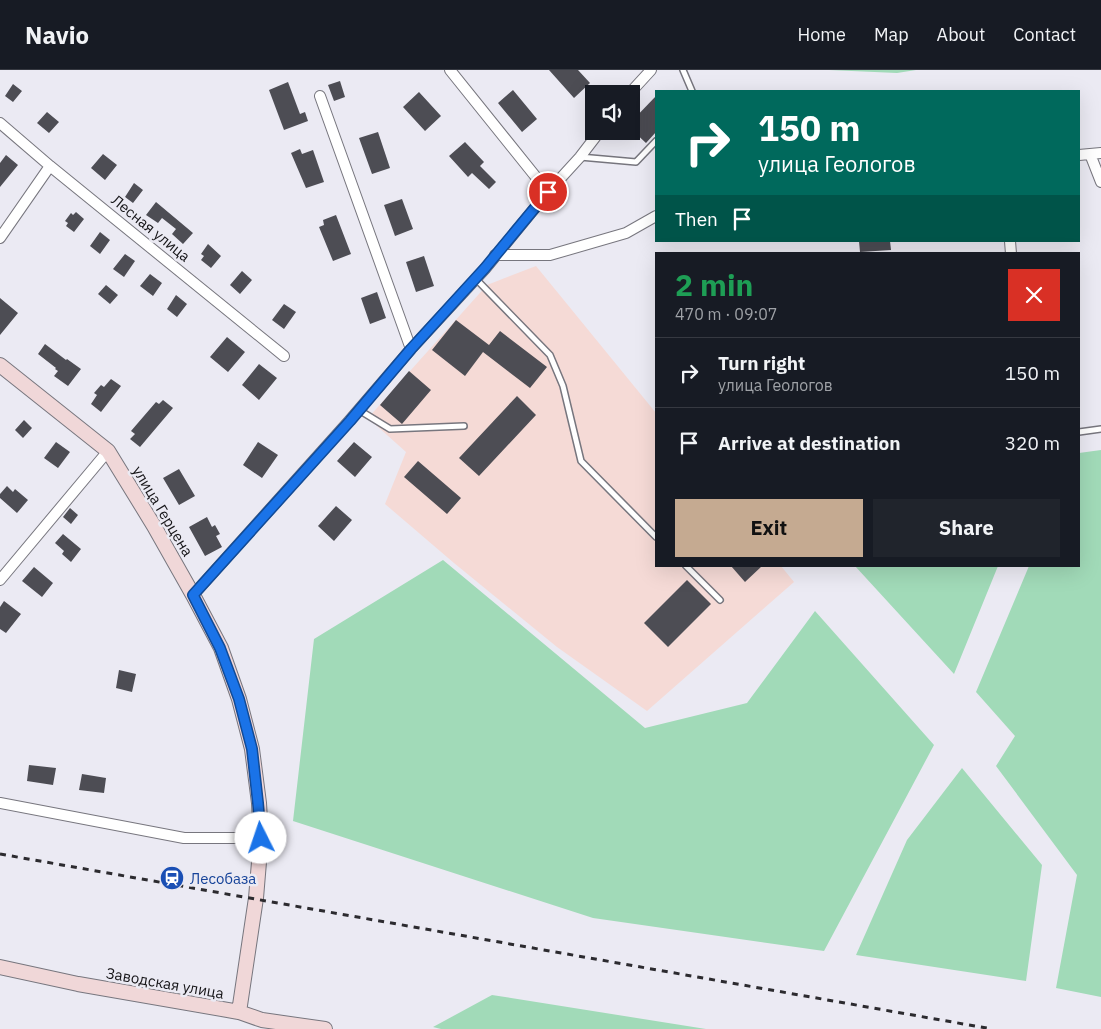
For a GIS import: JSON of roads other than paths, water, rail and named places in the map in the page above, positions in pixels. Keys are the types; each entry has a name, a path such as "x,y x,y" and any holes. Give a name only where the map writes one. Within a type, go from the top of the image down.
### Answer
{"street":[{"path":"450,70 548,192"},
{"path":"637,85 651,70"},
{"path":"320,96 411,349"},
{"name":"Лесная улица","path":"0,123 50,166 284,356"},
{"path":"193,595 476,278 593,140"},
{"path":"1080,155 1101,153"},
{"path":"1090,154 1101,182"},
{"path":"0,238 50,166"},
{"path":"495,255 550,255 626,232 655,217"},
{"name":"улица Герцена","path":"0,364 108,451 193,595 220,648 239,699 252,749 261,838 256,898 239,1012"},
{"path":"0,580 108,451"},
{"path":"0,803 184,838 261,838"},
{"name":"Заводская улица","path":"0,966 78,984 239,1012 261,1024 325,1029"}],"lane":[{"path":"682,70 692,90"},
{"path":"580,157 636,162 655,142"},
{"path":"476,278 550,355 563,386 581,461 655,535"},
{"path":"359,410 390,429 464,426"},
{"path":"1080,432 1101,429"},
{"path":"687,567 720,600"}],"railway":[{"path":"0,854 992,1029"}],"place":[{"name":"Лесобаза","path":"172,878"}]}
